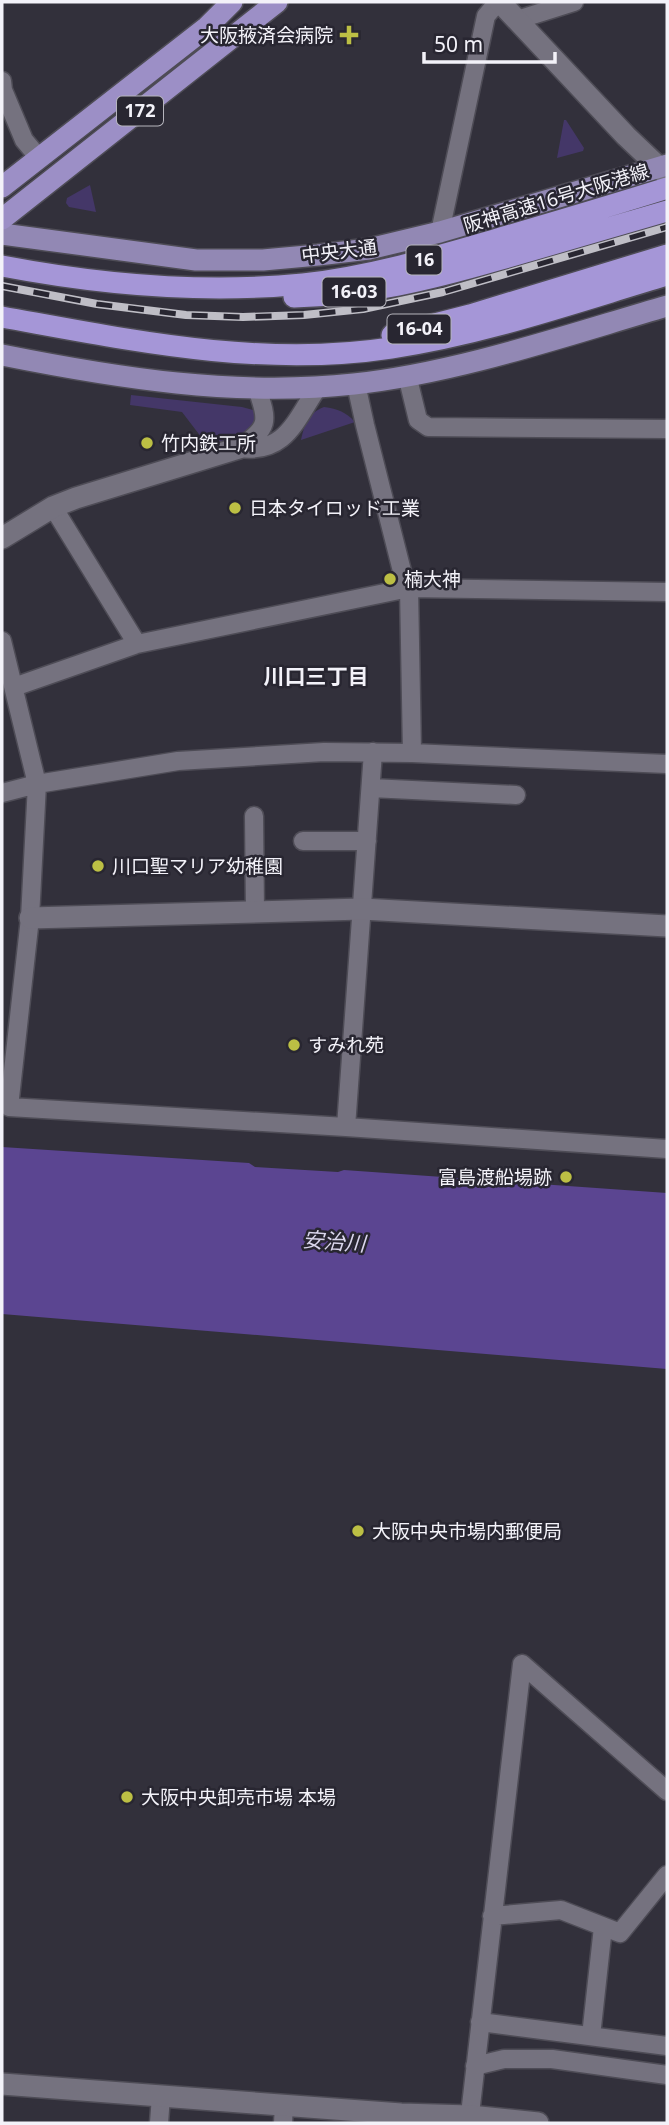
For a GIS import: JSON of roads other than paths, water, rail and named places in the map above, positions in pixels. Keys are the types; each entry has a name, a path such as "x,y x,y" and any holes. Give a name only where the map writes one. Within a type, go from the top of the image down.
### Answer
{"highway":[{"name":"172","path":"5,179 39,158 206,27 232,2"},
{"name":"172","path":"2,219 277,2"},
{"name":"阪神高速16号大阪港線","path":"2,266 76,279 174,288 214,289 305,283 378,271 444,255 667,188"},
{"name":"16-03","path":"174,288 254,298 306,297 383,288 448,274 667,211"},
{"name":"16-04","path":"227,353 321,346 395,334 484,311 667,255"},
{"path":"2,317 131,340 227,353 349,353 428,342 506,324 667,275"}],"main road":[{"name":"中央大通","path":"2,234 196,260 318,255 369,249 440,232 664,169"},
{"path":"2,355 165,383 257,388 318,387 356,384 476,361 667,306"}],"street":[{"path":"440,232 486,16 499,2 626,136 664,169"},
{"path":"517,20 574,2"},
{"path":"2,81 3,90 24,139 39,158"},
{"path":"407,375 418,420 428,427 667,429"},
{"path":"356,384 402,575 409,588 412,753"},
{"path":"239,448 254,450 273,446 285,437 318,387"},
{"path":"2,538 52,507 239,448 262,430 266,416 257,388"},
{"path":"52,507 136,644"},
{"path":"13,687 136,644 409,588 667,592"},
{"path":"2,641 37,784 30,918 9,1107 667,1149"},
{"path":"2,793 37,784 177,761 324,752 667,764"},
{"path":"346,1127 373,752"},
{"path":"371,788 516,795"},
{"path":"254,816 255,912"},
{"path":"303,841 367,841"},
{"path":"30,918 362,909 667,926"},
{"path":"469,2120 522,1664 667,1791"},
{"path":"492,1916 561,1910 620,1934 667,1875"},
{"path":"591,2036 603,1927"},
{"path":"480,2022 591,2036 667,2041"},
{"path":"475,2066 504,2059 552,2059 667,2075"},
{"path":"2,2084 161,2096 284,2114 401,2114 538,2123"},
{"path":"159,2123 161,2096"}],"water":[{"name":"安治川","path":"2,1147 249,1163 255,1167 338,1172 344,1170 667,1193 667,1369 2,1314"}],"railway":[{"path":"2,286 97,304 186,315 304,315 363,309 443,292 667,227"}],"place":[{"name":"大阪掖済会病院","path":"349,35"},
{"name":"竹内鉄工所","path":"147,443"},
{"name":"日本タイロッド工業","path":"235,508"},
{"name":"楠大神","path":"390,579"},
{"name":"川口聖マリア幼稚園","path":"98,866"},
{"name":"すみれ苑","path":"294,1045"},
{"name":"富島渡船場跡","path":"566,1177"},
{"name":"大阪中央市場内郵便局","path":"358,1531"},
{"name":"大阪中央卸売市場 本場","path":"127,1797"}],"district":[{"name":"川口三丁目","path":"316,677"}]}
